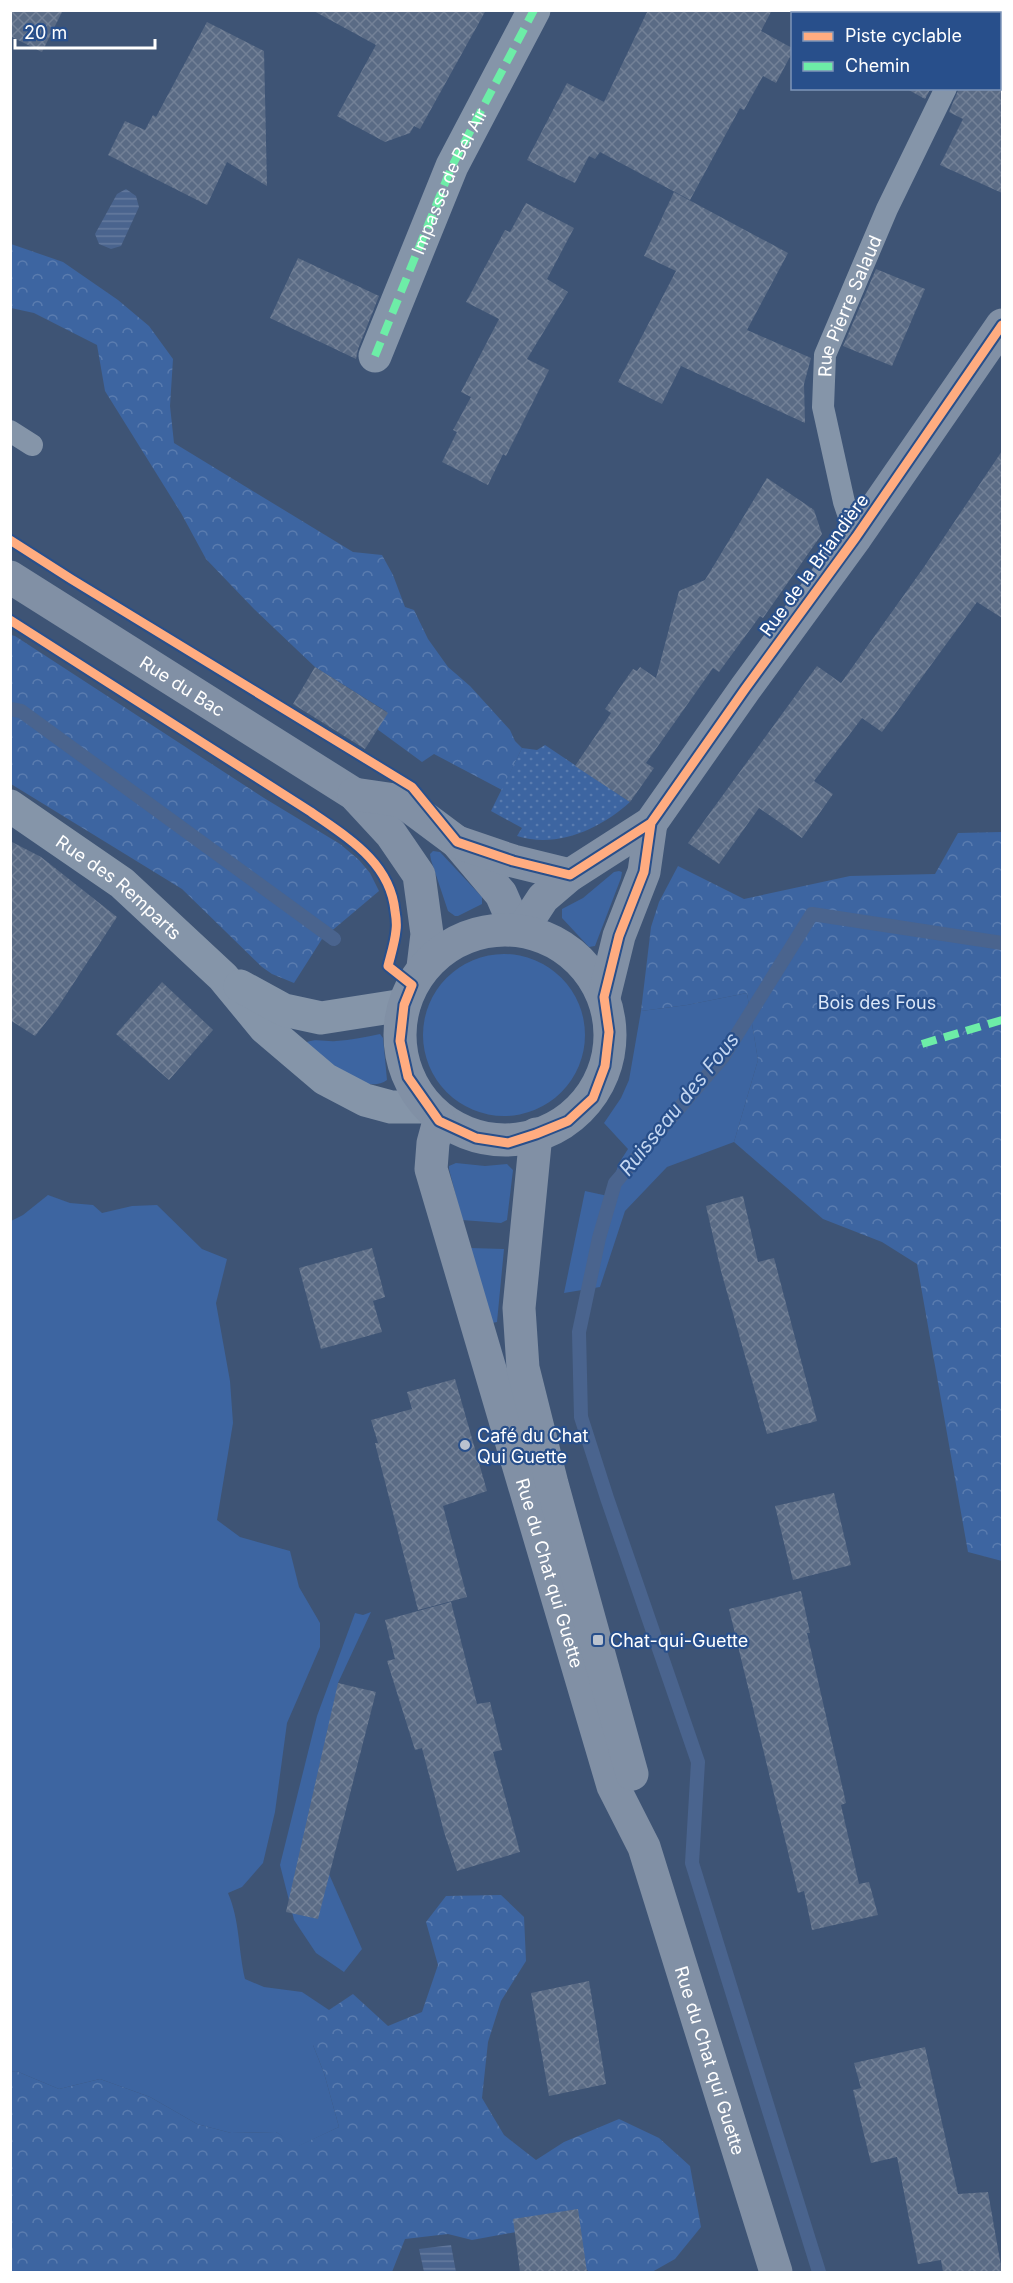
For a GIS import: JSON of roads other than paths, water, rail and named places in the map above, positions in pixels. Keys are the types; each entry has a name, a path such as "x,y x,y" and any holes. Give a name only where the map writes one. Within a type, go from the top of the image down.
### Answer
{"main road":[{"name":"Rue de la Briandière","path":"519,926 543,898 570,875 651,823 856,537 1002,325"},
{"name":"Rue du Bac","path":"10,577 354,794"},
{"path":"354,794 402,801 457,842 501,894 519,926"},
{"path":"354,794 391,834 419,875 426,934 423,967"},
{"name":"Rue de la Briandière","path":"604,997 619,936 644,872 651,823"},
{"path":"457,842 513,861 570,875"},
{"path":"519,926 560,945 582,966 604,997 609,1032 605,1066 593,1098 568,1121 508,1143 476,1138 434,1114 408,1077 400,1041 404,1005 423,967 449,943 481,929 519,926"},
{"name":"Rue du Chat qui Guette","path":"434,1114 431,1169 613,1786 644,1847"},
{"name":"Rue du Chat qui Guette","path":"536,1134 519,1308 523,1368 552,1484 634,1779 644,1847 776,2272"}],"street":[{"name":"Impasse de Bel Air","path":"375,356 452,166 534,10"},
{"name":"Rue des Remparts","path":"10,806 122,883 223,977 265,1028 325,1079 365,1100 434,1114"},
{"name":"Rue des Remparts","path":"223,977 284,1010 321,1018 404,1005"}],"lane":[{"name":"Rue Pierre Salaud","path":"856,537 844,502 823,407 825,355 887,209 945,90"},
{"path":"10,430 32,445"}],"waterway":[{"path":"10,709 21,711 334,939"},
{"name":"Ruisseau des Fous","path":"819,2272 692,1863 698,1762 581,1417 579,1332 599,1238 615,1183 723,1057 812,914 1002,943"}],"place":[{"name":"Café du Chat Qui Guette","path":"465,1445"},
{"name":"Chat-qui-Guette","path":"598,1640"}],"park label":[{"name":"Bois des Fous","path":"877,1002"}]}
